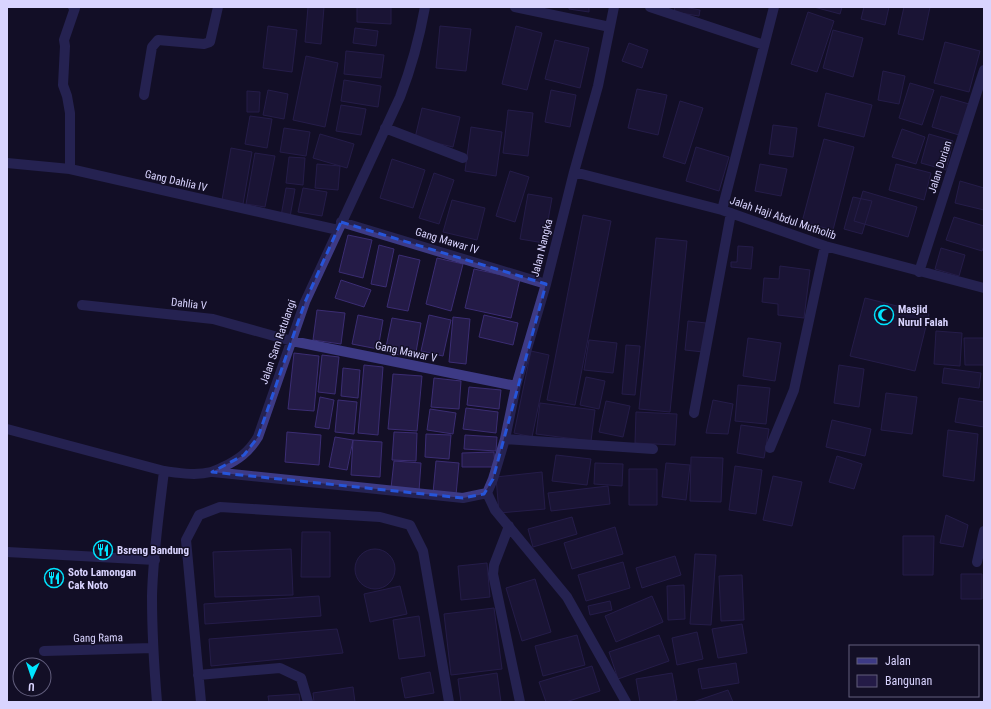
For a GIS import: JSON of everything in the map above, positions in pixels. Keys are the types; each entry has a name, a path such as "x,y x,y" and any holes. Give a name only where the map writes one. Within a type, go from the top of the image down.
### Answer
{"street":[{"path":"70,170 70,114 67,96 63,85 64,40 74,8 73,7"},
{"path":"144,95 148,66 154,44 158,40 204,44 210,42 218,7"},
{"name":"Jalan Sam Ratulangi","path":"7,429 164,472 195,474 212,472 233,462 244,455 252,447 258,437 305,302 400,97 418,45 425,7"},
{"path":"515,7 610,27"},
{"name":"Jalan Nangka","path":"486,493 493,479 505,439 516,386 546,284 574,172 598,86 614,7"},
{"path":"650,7 764,45"},
{"path":"694,413 726,211 774,7"},
{"name":"Jalan Durian","path":"919,272 984,70"},
{"path":"385,128 463,158"},
{"name":"Gang Dahlia IV","path":"7,163 70,170 340,226"},
{"name":"Jalah Haji Abdul Mutholib","path":"574,172 726,211 825,246 984,288"},
{"name":"Gang Mawar IV","path":"340,226 546,284"},
{"path":"770,448 794,390 825,246"},
{"name":"Dahlia V","path":"82,305 213,318 292,341"},
{"name":"Gang Mawar V","path":"292,341 516,386"},
{"path":"505,439 653,449"},
{"path":"157,702 153,648 152,595 164,472"},
{"path":"212,472 463,498 486,493 495,510 567,598 626,702"},
{"path":"201,702 186,540 199,515 220,507 380,517 410,525 423,551 449,702"},
{"path":"509,526 494,565 493,574 520,702"},
{"path":"977,562 984,531"},
{"path":"7,552 155,560"},
{"name":"Gang Rama","path":"44,651 153,648"},
{"path":"198,675 280,668 301,678 308,702"}],"highlighted area":[{"path":"341,222 546,284 493,479 484,494 463,498 212,472 244,455 258,437 305,302"}],"building":[{"path":"308,7 324,7 321,44 305,42"},
{"path":"357,7 391,7 391,24 357,22"},
{"path":"569,7 589,7 589,12 569,9"},
{"path":"675,7 700,10 699,16 674,12"},
{"path":"814,7 842,7 840,14"},
{"path":"864,7 889,7 885,25 861,19"},
{"path":"904,7 930,7 923,40 898,34"},
{"path":"808,12 834,21 817,72 791,64"},
{"path":"268,26 297,30 292,72 263,68"},
{"path":"440,26 471,29 466,71 436,68"},
{"path":"516,26 542,33 527,90 502,84"},
{"path":"355,28 378,31 376,46 353,43"},
{"path":"833,30 863,38 853,77 823,68"},
{"path":"555,40 589,48 580,88 545,79"},
{"path":"945,42 980,51 969,92 934,83"},
{"path":"629,43 648,50 642,68 622,61"},
{"path":"346,51 384,55 381,78 344,74"},
{"path":"306,56 338,63 325,127 293,120"},
{"path":"883,71 905,76 899,104 878,100"},
{"path":"344,80 381,86 378,107 341,101"},
{"path":"910,83 934,90 922,125 899,118"},
{"path":"637,89 667,95 658,135 628,128"},
{"path":"268,90 288,94 284,119 263,115"},
{"path":"551,90 576,95 570,127 545,122"},
{"path":"247,91 260,92 259,112 247,112"},
{"path":"826,93 872,105 864,137 818,126"},
{"path":"941,96 969,104 959,135 932,127"},
{"path":"680,101 703,108 685,164 663,157"},
{"path":"341,105 366,109 361,135 336,131"},
{"path":"422,108 460,117 453,147 415,138"},
{"path":"508,110 533,113 528,156 503,153"},
{"path":"250,116 272,119 267,148 245,144"},
{"path":"773,125 797,128 793,157 769,154"},
{"path":"471,127 502,132 496,176 465,171"},
{"path":"284,128 310,132 306,156 280,152"},
{"path":"902,129 925,137 916,164 892,157"},
{"path":"320,134 354,144 347,168 313,158"},
{"path":"929,134 953,141 946,170 921,163"},
{"path":"824,139 854,147 833,230 802,222"},
{"path":"696,147 729,157 719,191 686,181"},
{"path":"231,148 252,152 243,204 222,200"},
{"path":"255,153 275,156 265,207 246,204"},
{"path":"289,157 305,158 303,185 286,183"},
{"path":"392,159 425,170 413,208 380,198"},
{"path":"317,164 340,166 338,190 315,188"},
{"path":"760,164 787,169 781,196 755,191"},
{"path":"896,164 931,173 924,200 889,190"},
{"path":"510,171 529,177 515,222 496,216"},
{"path":"434,173 454,180 439,224 419,218"},
{"path":"960,181 984,188 984,210 955,203"},
{"path":"286,188 295,189 290,217 281,216"},
{"path":"303,188 327,192 322,216 298,212"},
{"path":"863,191 917,207 908,237 854,221"},
{"path":"528,194 552,198 544,243 520,239"},
{"path":"853,197 872,201 862,234 844,229"},
{"path":"452,200 485,208 477,240 443,232"},
{"path":"583,215 611,221 575,405 547,400"},
{"path":"954,217 984,226 984,246 982,251 946,240"},
{"path":"348,235 372,240 363,278 339,272"},
{"path":"656,238 687,241 670,412 639,409"},
{"path":"379,245 394,249 386,287 371,284"},
{"path":"738,246 753,247 751,269 731,267 731,262 737,262"},
{"path":"941,248 965,255 959,276 935,269"},
{"path":"399,255 420,260 408,311 387,307"},
{"path":"437,258 463,264 451,311 426,304"},
{"path":"780,266 810,270 804,318 778,315 778,304 762,302 764,278 779,279"},
{"path":"474,269 520,279 511,318 465,308"},
{"path":"341,280 371,290 364,307 335,298"},
{"path":"865,298 929,314 915,371 850,356"},
{"path":"317,310 345,313 341,344 313,340"},
{"path":"358,315 383,320 378,349 352,344"},
{"path":"429,315 451,320 443,356 421,351"},
{"path":"484,315 518,323 513,345 479,337"},
{"path":"453,317 470,319 466,364 449,362"},
{"path":"392,318 421,323 415,358 385,352"},
{"path":"688,321 706,323 703,352 685,350"},
{"path":"936,331 962,333 960,366 934,364"},
{"path":"748,338 781,343 775,381 743,376"},
{"path":"964,338 984,338 984,365 965,365"},
{"path":"589,340 617,343 613,373 584,370"},
{"path":"626,345 640,346 635,395 622,394"},
{"path":"531,351 549,355 532,437 514,433"},
{"path":"294,353 319,356 314,411 288,409"},
{"path":"322,355 339,357 335,394 318,392"},
{"path":"364,365 383,367 378,435 358,433"},
{"path":"839,365 864,369 859,407 834,403"},
{"path":"343,368 360,370 358,398 341,396"},
{"path":"944,368 981,373 979,388 942,383"},
{"path":"393,374 422,376 417,431 388,429"},
{"path":"586,377 605,381 599,409 580,405"},
{"path":"434,378 461,381 459,409 431,407"},
{"path":"738,385 770,388 766,424 735,421"},
{"path":"469,387 501,390 499,409 467,405"},
{"path":"886,393 917,397 912,434 881,430"},
{"path":"320,397 334,400 329,429 315,427"},
{"path":"959,398 984,402 984,427 955,422"},
{"path":"338,400 357,402 354,434 335,432"},
{"path":"713,400 733,404 728,434 706,433"},
{"path":"606,401 630,406 623,437 599,432"},
{"path":"540,403 595,410 591,441 536,434"},
{"path":"466,408 498,412 496,433 463,429"},
{"path":"430,409 456,413 453,434 427,430"},
{"path":"636,412 677,414 675,445 635,443"},
{"path":"832,420 871,429 865,456 826,447"},
{"path":"741,425 769,429 764,458 737,453"},
{"path":"948,430 978,434 974,481 943,476"},
{"path":"287,432 321,435 319,465 285,462"},
{"path":"394,432 417,433 416,461 392,460"},
{"path":"426,434 451,435 449,459 425,457"},
{"path":"465,435 497,437 496,451 464,449"},
{"path":"335,437 353,440 347,470 329,467"},
{"path":"353,440 382,442 380,477 351,475"},
{"path":"494,452 495,467 462,467 462,453"},
{"path":"556,455 591,459 587,485 552,481"},
{"path":"837,456 862,464 854,489 829,482"},
{"path":"691,457 723,458 721,502 690,501"},
{"path":"394,461 421,463 419,491 391,488"},
{"path":"436,461 459,463 456,495 433,493"},
{"path":"595,463 623,464 622,486 594,484"},
{"path":"666,463 690,465 686,500 662,497"},
{"path":"735,466 762,470 756,514 729,510"},
{"path":"629,469 657,469 657,505 629,505"},
{"path":"542,472 545,509 499,513 496,477"},
{"path":"773,476 802,482 792,526 763,520"},
{"path":"608,486 610,504 551,511 548,493"},
{"path":"946,515 968,525 963,547 940,543"},
{"path":"572,517 577,534 533,547 528,529"},
{"path":"615,527 623,554 572,569 564,543"},
{"path":"302,532 330,532 330,577 301,577"},
{"path":"903,536 934,536 933,575 903,575"},
{"path":"291,549 293,595 215,597 213,552"},
{"path":"379,549 386,552 392,558 395,569 394,577 386,586 379,589 371,589 364,586 356,577 355,565 358,558 367,550"},
{"path":"695,554 716,555 711,625 690,624"},
{"path":"675,556 681,575 642,588 636,568"},
{"path":"623,562 630,588 586,601 578,575"},
{"path":"487,563 490,597 461,600 458,566"},
{"path":"961,574 982,574 982,599 961,599"},
{"path":"742,575 744,620 721,621 719,576"},
{"path":"535,579 551,632 522,641 506,588"},
{"path":"684,585 685,619 668,620 667,586"},
{"path":"400,586 407,614 370,622 364,594"},
{"path":"319,596 321,616 205,624 204,604"},
{"path":"652,596 663,622 616,642 605,616"},
{"path":"610,601 612,610 590,615 588,606"},
{"path":"494,608 502,669 451,675 444,614"},
{"path":"419,616 425,656 399,659 393,620"},
{"path":"742,624 747,653 718,658 712,629"},
{"path":"337,629 343,653 211,666 209,639"},
{"path":"697,632 703,659 677,665 672,638"},
{"path":"577,635 585,665 543,676 535,646"},
{"path":"659,635 669,661 618,679 609,652"},
{"path":"736,663 739,683 702,689 698,669"},
{"path":"592,666 600,691 566,702 546,702 539,682"},
{"path":"430,672 434,693 405,698 401,678"},
{"path":"497,673 501,702 461,702 458,679"},
{"path":"672,673 677,700 667,702 640,702 636,679"},
{"path":"353,687 355,702 314,702 313,693"},
{"path":"728,690 733,702 693,702"},
{"path":"299,694 300,702 269,702 268,696"}],"place":[{"name":"Masjid Nurul Falah","path":"884,315"},
{"name":"Bsreng Bandung","path":"103,550"},
{"name":"Soto Lamongan Cak Noto","path":"54,578"}]}
